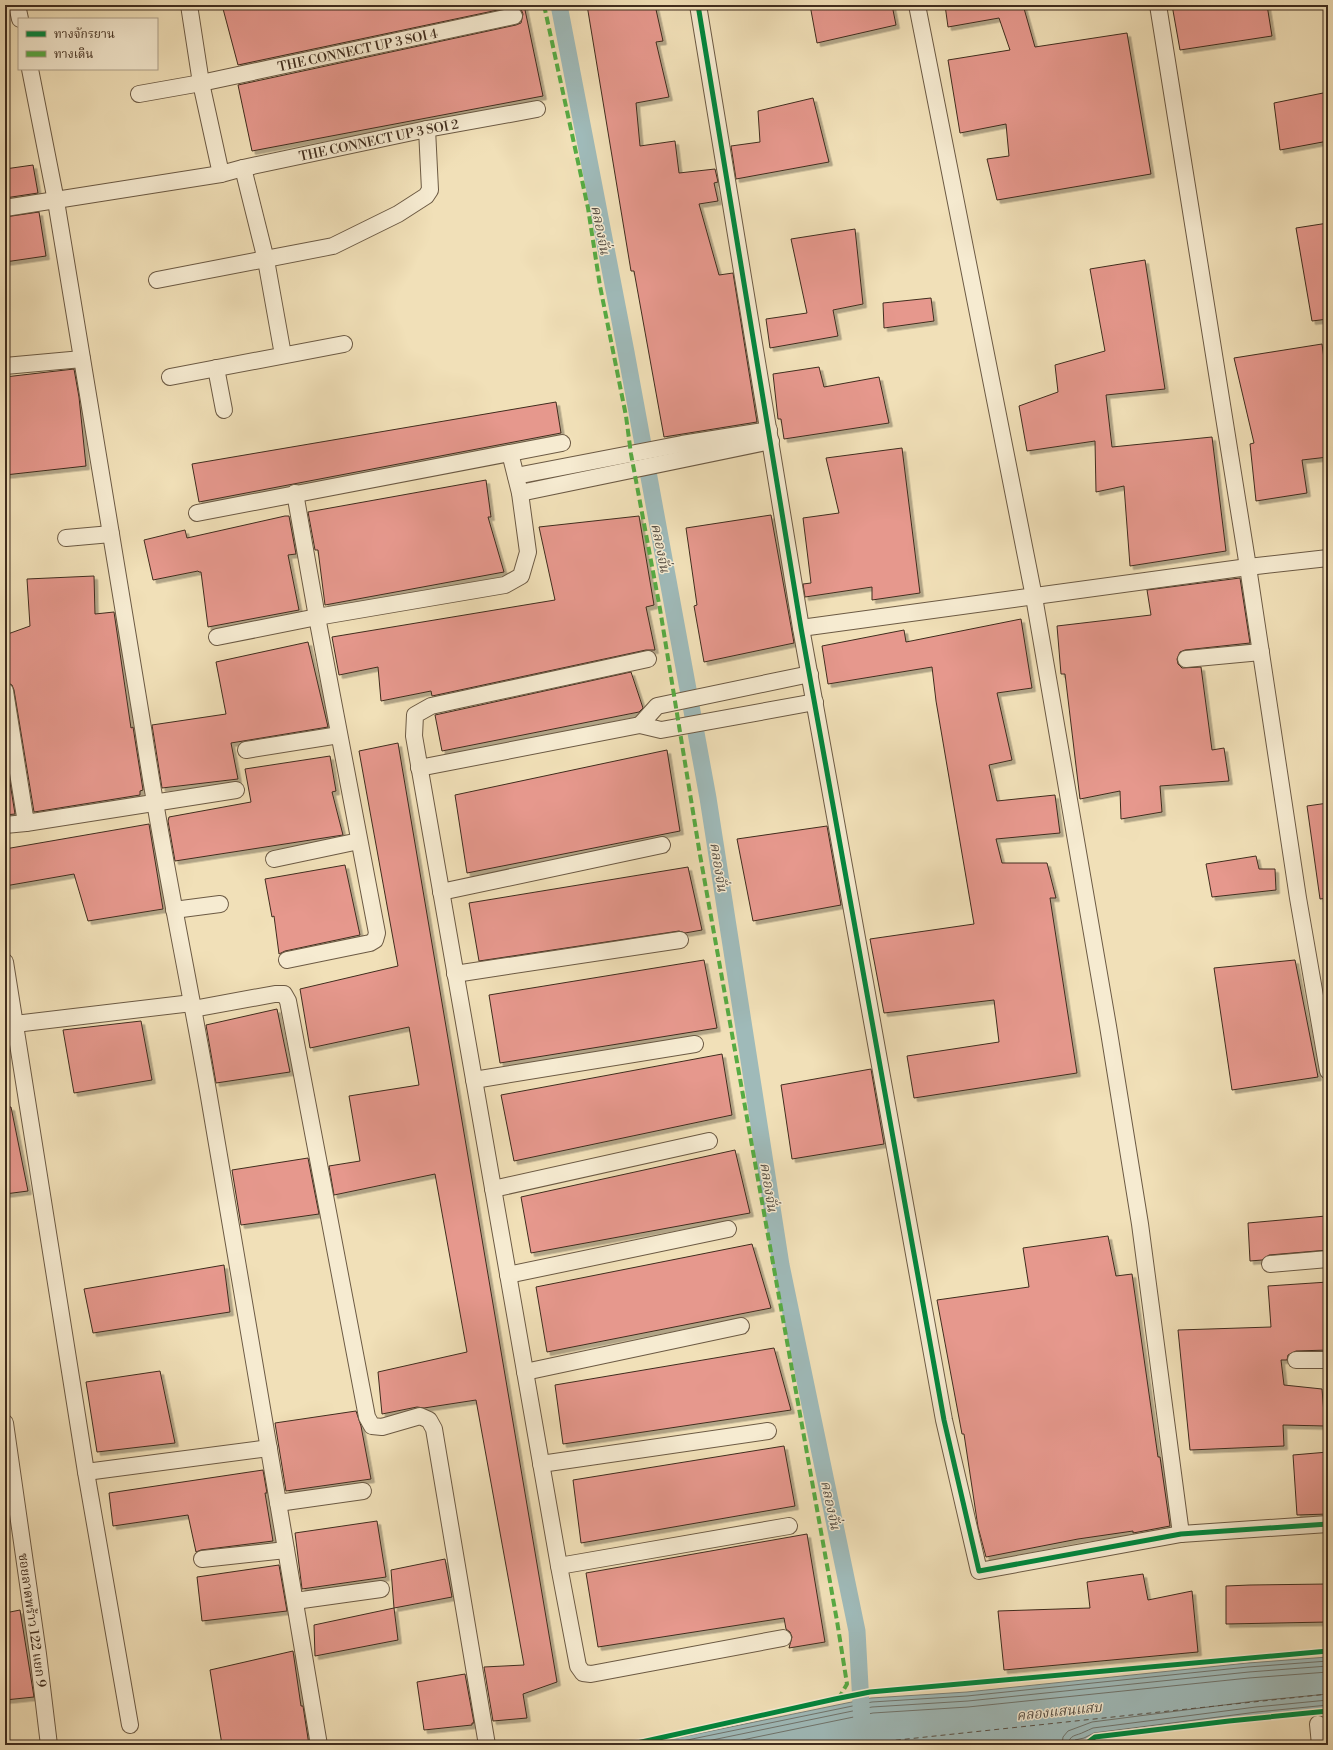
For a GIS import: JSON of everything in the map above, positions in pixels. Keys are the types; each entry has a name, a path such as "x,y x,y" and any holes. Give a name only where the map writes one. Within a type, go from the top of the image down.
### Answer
{"street":[{"path":"189,5 201,83 221,174"},
{"path":"698,5 801,628 944,1420 979,1571 1181,1534 1328,1524"},
{"path":"917,5 1034,597 1108,1026 1140,1224 1181,1534"},
{"path":"1158,5 1248,567 1298,898 1328,1071"},
{"name":"THE CONNECT UP 3 SOI 4","path":"139,94 201,83 514,16"},
{"path":"30,70 56,201 154,803 193,1006 319,1745"},
{"name":"THE CONNECT UP 3 SOI 2","path":"5,208 221,174 427,129 537,109"},
{"path":"157,280 333,246 398,214 426,196 430,190 431,178 427,129"},
{"path":"243,168 266,260 283,355"},
{"path":"170,377 344,344"},
{"path":"5,366 82,359"},
{"path":"216,368 224,410"},
{"path":"520,493 627,463 770,436"},
{"path":"197,513 562,443"},
{"path":"217,637 317,617 505,586 521,576 528,552 520,493 510,453"},
{"path":"516,476 627,463"},
{"path":"287,960 370,944 375,940 377,933 295,493"},
{"path":"66,538 111,534"},
{"path":"801,628 1248,567 1328,558"},
{"path":"1186,660 1261,652"},
{"path":"648,659 431,706 416,715 414,736 541,1464 578,1666 583,1673 591,1674 783,1638"},
{"path":"640,725 657,706 810,674"},
{"path":"5,691 26,823"},
{"path":"419,768 640,725 661,730 815,702"},
{"path":"246,750 339,735"},
{"path":"5,825 236,790"},
{"path":"274,859 359,841"},
{"path":"441,892 662,845"},
{"path":"174,910 220,904"},
{"path":"455,974 680,940"},
{"path":"5,962 86,1472 130,1725"},
{"path":"15,1024 193,1006 284,994 288,1001 367,1417 372,1426 382,1427 420,1416 429,1420 434,1429 487,1745"},
{"path":"474,1080 695,1044"},
{"path":"493,1189 708,1141"},
{"path":"508,1275 728,1229"},
{"path":"1270,1264 1328,1259"},
{"path":"525,1372 741,1326"},
{"path":"1296,1360 1328,1360"},
{"name":"ซอยลาดพร้าว 122 แยก 9","path":"5,1423 8,1470 38,1654 49,1745"},
{"path":"541,1464 768,1431"},
{"path":"86,1472 269,1448"},
{"path":"278,1503 363,1491"},
{"path":"559,1566 789,1526"},
{"path":"202,1559 286,1550"},
{"path":"295,1601 381,1589"},
{"path":"1318,1724 1320,1745"}],"water":[{"name":"คลองแสนแสบ","path":"1328,1657 1328,1709 1257,1715 1095,1737 1086,1742 1061,1745 643,1745 871,1698 967,1692 1248,1663"}],"building":[{"path":"222,5 524,5 543,96 252,151 238,85 516,25 521,23 523,14 521,9 512,7 238,65"},
{"path":"587,5 655,5 663,41 656,42 669,97 636,103 640,146 675,141 679,173 715,169 718,182 714,183 718,201 699,204 719,275 733,273 757,422 664,437 634,271 631,271"},
{"path":"810,5 892,5 896,25 817,43"},
{"path":"945,5 1023,5 1035,47 1127,33 1151,174 997,200 987,159 1009,156 1006,124 960,133 948,60 1010,50 999,18 948,27"},
{"path":"1172,5 1267,5 1272,36 1180,50"},
{"path":"1328,92 1328,141 1280,150 1274,103"},
{"path":"813,98 829,162 736,179 731,146 760,142 758,111"},
{"path":"33,165 38,193 5,198 5,169"},
{"path":"39,212 46,256 5,262 5,217"},
{"path":"1328,223 1328,319 1312,321 1296,228"},
{"path":"855,229 863,304 833,310 838,336 770,348 766,319 807,313 791,239"},
{"path":"1145,260 1165,389 1106,395 1112,447 1212,437 1226,551 1130,566 1124,486 1096,492 1095,441 1027,451 1019,406 1058,392 1055,365 1105,351 1090,269"},
{"path":"931,298 934,321 884,328 883,303"},
{"path":"1322,344 1328,388 1328,457 1302,460 1307,493 1256,501 1250,444 1254,443 1234,358"},
{"path":"819,367 824,387 879,377 889,423 784,439 781,419 778,419 773,374"},
{"path":"74,369 79,397 86,466 5,475 5,377"},
{"path":"556,402 561,433 199,502 192,464"},
{"path":"902,448 920,593 872,600 872,587 805,597 803,584 811,583 803,518 839,513 826,458"},
{"path":"486,480 491,517 488,517 504,572 325,605 318,550 315,550 308,512"},
{"path":"771,515 794,643 704,662 694,606 697,605 686,528"},
{"path":"289,516 296,554 288,555 299,610 208,627 201,572 198,571 153,580 144,540 185,530 187,538"},
{"path":"639,516 654,605 646,607 655,650 646,650 432,696 431,691 381,701 378,667 339,675 332,637 555,600 539,527"},
{"path":"94,576 95,614 114,612 131,728 133,727 143,790 140,791 140,795 34,812 14,690 12,685 6,682 5,677 5,635 30,626 27,579"},
{"path":"1240,578 1250,643 1185,650 1180,652 1177,659 1178,664 1182,668 1201,667 1212,750 1224,748 1229,781 1160,786 1162,812 1121,819 1120,791 1080,799 1065,674 1061,674 1057,626 1151,615 1147,590"},
{"path":"1021,619 1032,688 997,693 1012,760 989,765 997,801 1055,795 1060,833 996,839 1002,863 1047,863 1056,898 1050,898 1077,1073 914,1098 907,1056 999,1042 994,1000 884,1013 870,939 974,924 936,701 932,667 828,684 822,646 904,630 906,642"},
{"path":"308,642 328,727 231,743 238,779 162,788 152,725 226,714 216,662"},
{"path":"631,672 643,708 639,712 442,751 435,715"},
{"path":"398,743 557,1682 523,1694 527,1718 493,1721 484,1667 524,1665 476,1400 424,1408 417,1407 382,1414 378,1372 467,1352 435,1174 334,1195 329,1166 360,1161 349,1096 419,1085 409,1027 310,1048 300,989 398,966 359,751"},
{"path":"667,750 680,831 467,873 455,795"},
{"path":"5,751 15,814 5,815"},
{"path":"330,756 336,791 332,792 343,835 175,861 168,821 169,817 251,802 245,769"},
{"path":"1328,803 1328,898 1320,899 1307,806"},
{"path":"149,824 163,909 88,921 74,874 5,886 5,849"},
{"path":"827,826 841,905 753,921 737,839"},
{"path":"1256,856 1259,869 1275,869 1276,890 1212,897 1206,864"},
{"path":"345,865 360,935 285,951 279,954 274,916 272,917 265,879"},
{"path":"688,867 702,930 685,933 679,931 479,961 469,903"},
{"path":"704,960 717,1028 500,1063 489,995"},
{"path":"1295,960 1318,1077 1232,1090 1214,968"},
{"path":"277,1009 290,1072 216,1083 206,1025"},
{"path":"141,1021 152,1080 74,1093 63,1030"},
{"path":"722,1054 732,1115 514,1161 501,1095"},
{"path":"871,1069 884,1144 792,1159 781,1085"},
{"path":"5,1107 11,1107 28,1191 5,1194"},
{"path":"735,1150 750,1213 531,1253 521,1197"},
{"path":"308,1158 319,1214 241,1225 232,1170"},
{"path":"1326,1216 1328,1225 1328,1250 1269,1255 1262,1260 1250,1261 1248,1223"},
{"path":"1108,1236 1116,1276 1132,1274 1158,1457 1160,1457 1170,1526 1133,1533 1133,1531 1078,1539 986,1557 978,1527 964,1434 962,1434 937,1300 1029,1287 1023,1248"},
{"path":"752,1244 771,1308 547,1352 536,1287"},
{"path":"224,1265 230,1312 93,1333 84,1289"},
{"path":"1328,1282 1328,1350 1296,1351 1288,1355 1287,1360 1281,1360 1284,1385 1322,1389 1325,1426 1283,1425 1284,1446 1190,1450 1178,1330 1271,1327 1268,1286"},
{"path":"774,1348 791,1410 563,1444 555,1385"},
{"path":"160,1371 175,1443 97,1452 86,1382"},
{"path":"356,1411 361,1426 371,1479 286,1491 275,1423"},
{"path":"784,1446 795,1506 581,1543 573,1480"},
{"path":"1328,1452 1328,1514 1297,1515 1293,1455"},
{"path":"263,1470 267,1493 265,1493 273,1541 201,1550 196,1552 188,1515 113,1526 109,1493"},
{"path":"377,1521 386,1577 302,1589 295,1533"},
{"path":"807,1534 825,1642 789,1648 792,1637 790,1632 786,1629 784,1618 598,1647 586,1573"},
{"path":"445,1559 452,1597 394,1608 391,1570"},
{"path":"279,1565 287,1611 202,1621 197,1577"},
{"path":"1143,1574 1148,1600 1192,1591 1198,1652 1004,1670 998,1611 1090,1608 1087,1582"},
{"path":"1328,1584 1328,1622 1226,1624 1226,1586"},
{"path":"394,1608 398,1640 315,1656 314,1625"},
{"path":"20,1610 34,1697 5,1700 5,1613"},
{"path":"293,1651 301,1706 303,1706 309,1745 222,1745 210,1670"},
{"path":"465,1674 474,1723 472,1723 472,1725 424,1730 417,1682"}],"waterway":[{"name":"คลองจั่น","path":"559,5 626,352 708,798 781,1265 857,1631 862,1723"}],"ferry route":[{"path":"851,1745 1328,1694"}],"marked path":[{"path":"544,5 588,208 600,286 626,416 631,454 660,609 700,855 837,1621 847,1684 839,1698"}],"cycle path":[{"path":"698,5 801,628 944,1420 979,1571 1181,1534 1328,1524"},
{"path":"628,1745 870,1692 1328,1651"},
{"path":"1070,1745 1087,1743 1095,1737 1328,1711"}]}
